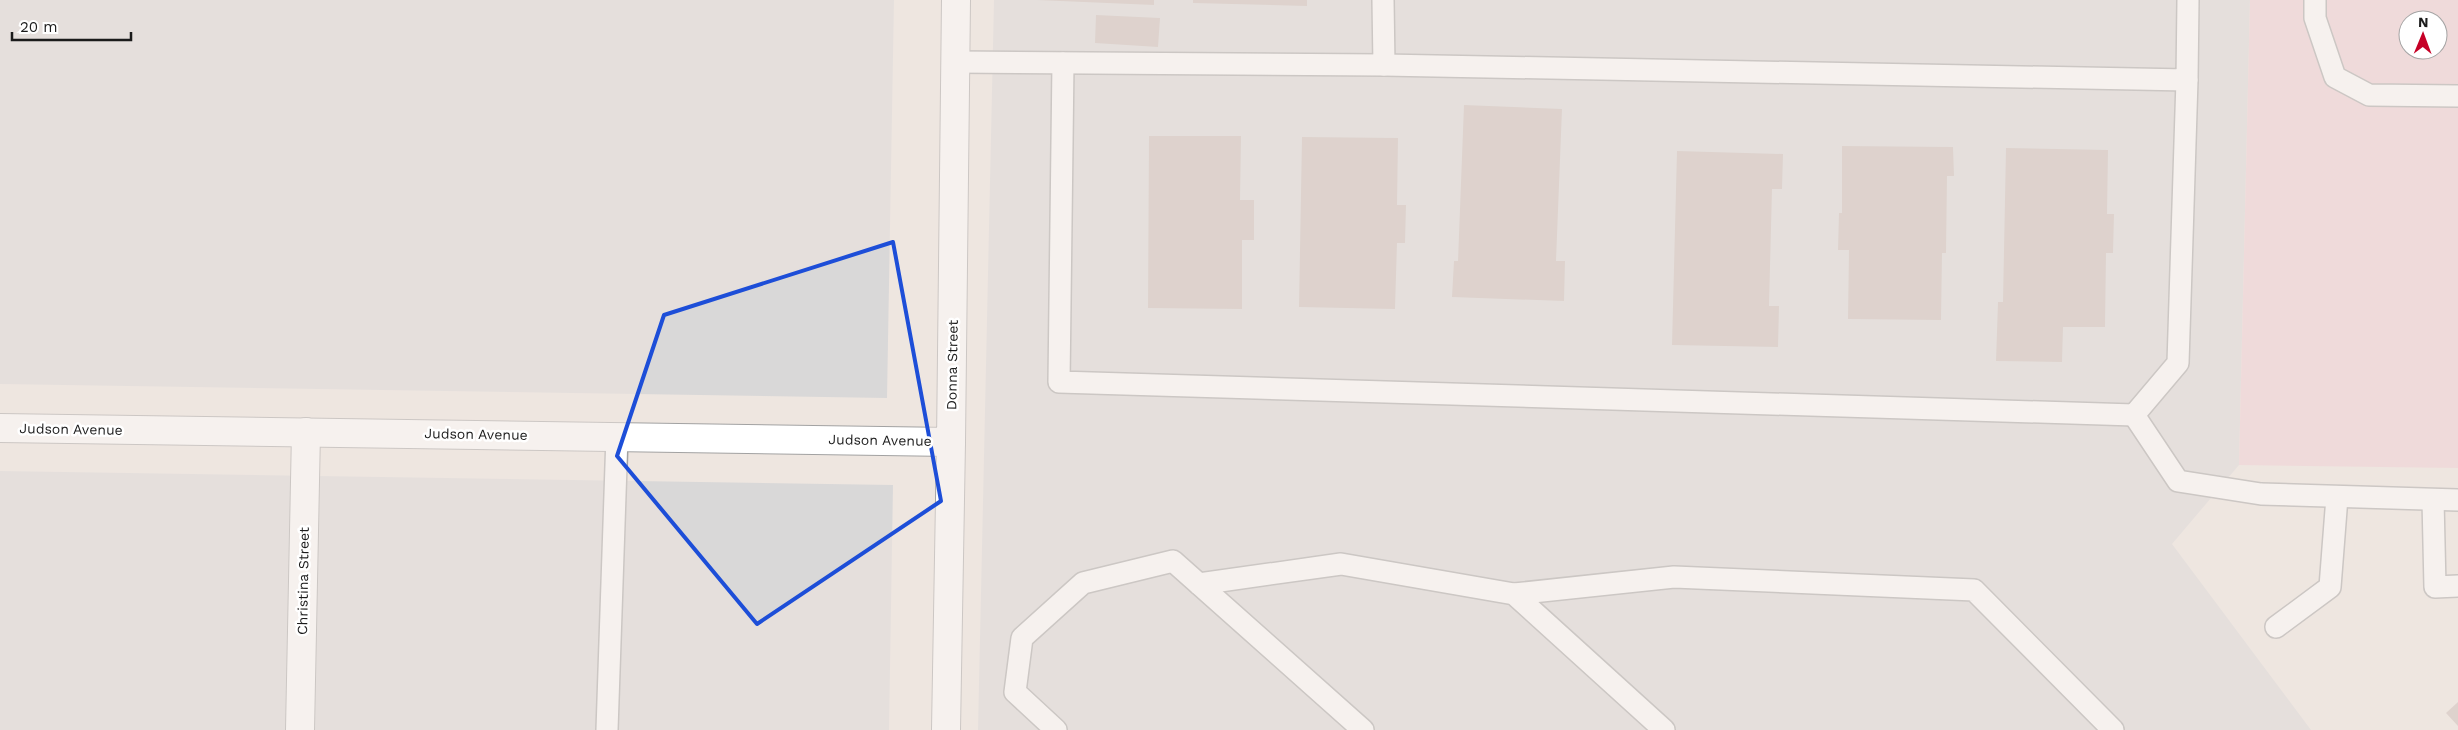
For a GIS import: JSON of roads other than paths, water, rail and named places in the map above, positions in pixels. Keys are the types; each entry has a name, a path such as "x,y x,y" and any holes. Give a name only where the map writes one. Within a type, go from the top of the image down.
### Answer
{"street":[{"name":"Donna Street","path":"946,730 956,0"},
{"name":"Judson Avenue","path":"0,428 951,442"},
{"name":"Christina Street","path":"300,730 306,432"}],"lane":[{"path":"1382,0 1384,65"},
{"path":"2134,415 2178,363 2188,0"},
{"path":"2315,0 2315,18 2335,77 2369,95 2458,96"},
{"path":"956,62 1384,65 2187,80"},
{"path":"1063,63 1059,382 2134,415"},
{"path":"2134,415 2178,481 2261,494 2458,500"},
{"path":"607,730 617,436"},
{"path":"2276,627 2330,587 2337,497"},
{"path":"2433,500 2435,587 2458,586"},
{"path":"1056,730 1015,692 1022,638 1083,584 1173,561 1363,730"},
{"path":"1200,584 1341,564 1514,594 1674,577 1974,590 2113,730"},
{"path":"1514,594 1664,730"}]}
